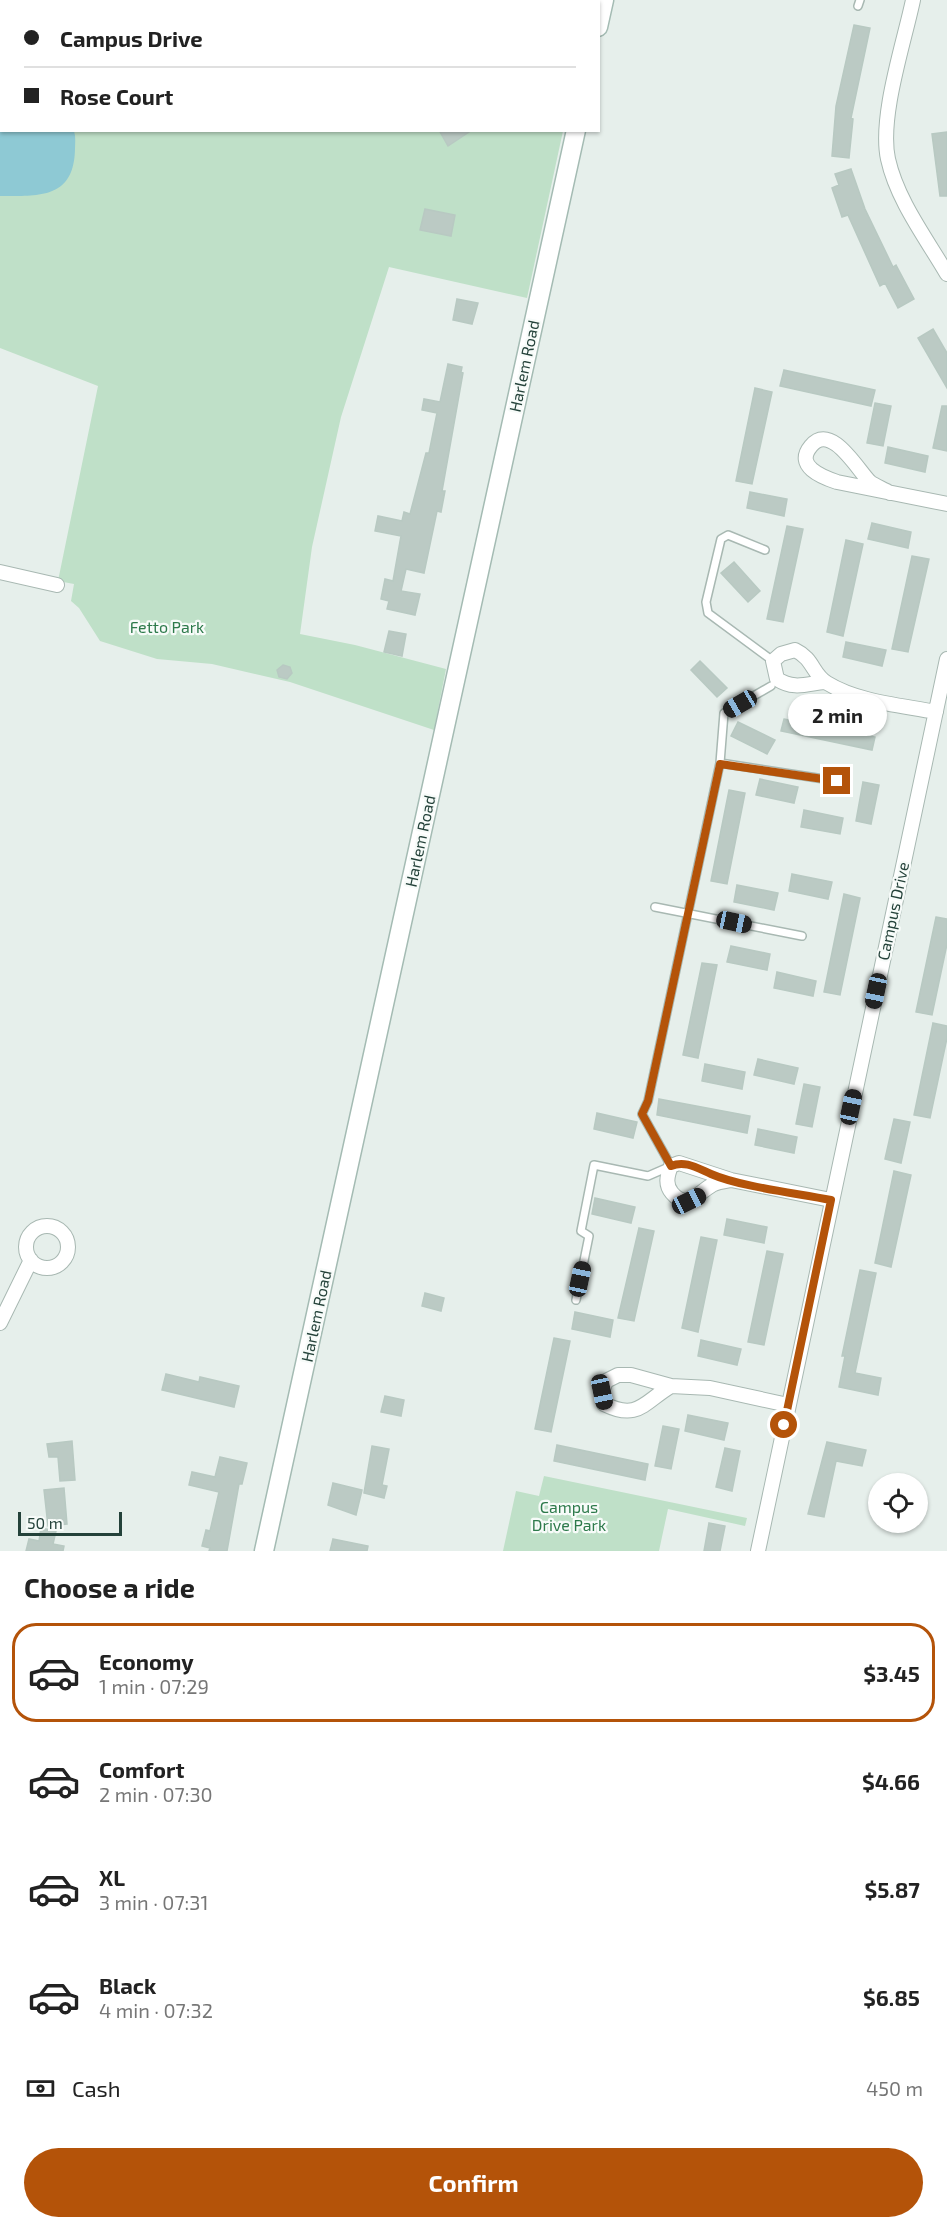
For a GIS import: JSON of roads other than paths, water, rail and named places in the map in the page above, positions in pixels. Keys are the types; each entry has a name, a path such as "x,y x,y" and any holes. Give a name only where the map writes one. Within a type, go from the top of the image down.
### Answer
{"main road":[{"path":"600,18 604,0"},
{"name":"Harlem Road","path":"264,1551 576,132"}],"street":[{"path":"913,0 887,121 888,159 910,211 947,274"},
{"path":"890,493 870,482 845,451 834,443 824,440 816,441 809,447 807,463 809,469 822,477 890,493 947,504"},
{"path":"0,572 57,585"},
{"path":"824,682 797,687 787,686 777,679 773,661 781,654 795,650 807,656 824,682 851,694 941,714"},
{"name":"Campus Drive","path":"759,1551 831,1200 941,714 947,659"},
{"path":"731,1180 712,1184 701,1196 689,1201 676,1198 669,1190 667,1178 671,1166 679,1163 696,1166 712,1175 731,1180 831,1200"},
{"path":"0,1323 31,1260"},
{"path":"671,1386 710,1388 788,1405"}],"lane":[{"path":"765,550 728,536 721,539 706,602 708,613 773,661"},
{"path":"576,1300 589,1236 581,1231 594,1166 648,1176 671,1166 642,1114 648,1101 720,764 724,713 771,686"},
{"path":"720,764 837,781"},
{"path":"656,907 802,936"}],"water":[{"path":"0,132 74,132 73,165 61,186 41,194 0,196"}],"park label":[{"name":"Fetto Park","path":"167,627"},
{"name":"Campus Drive Park","path":"569,1516"}]}
